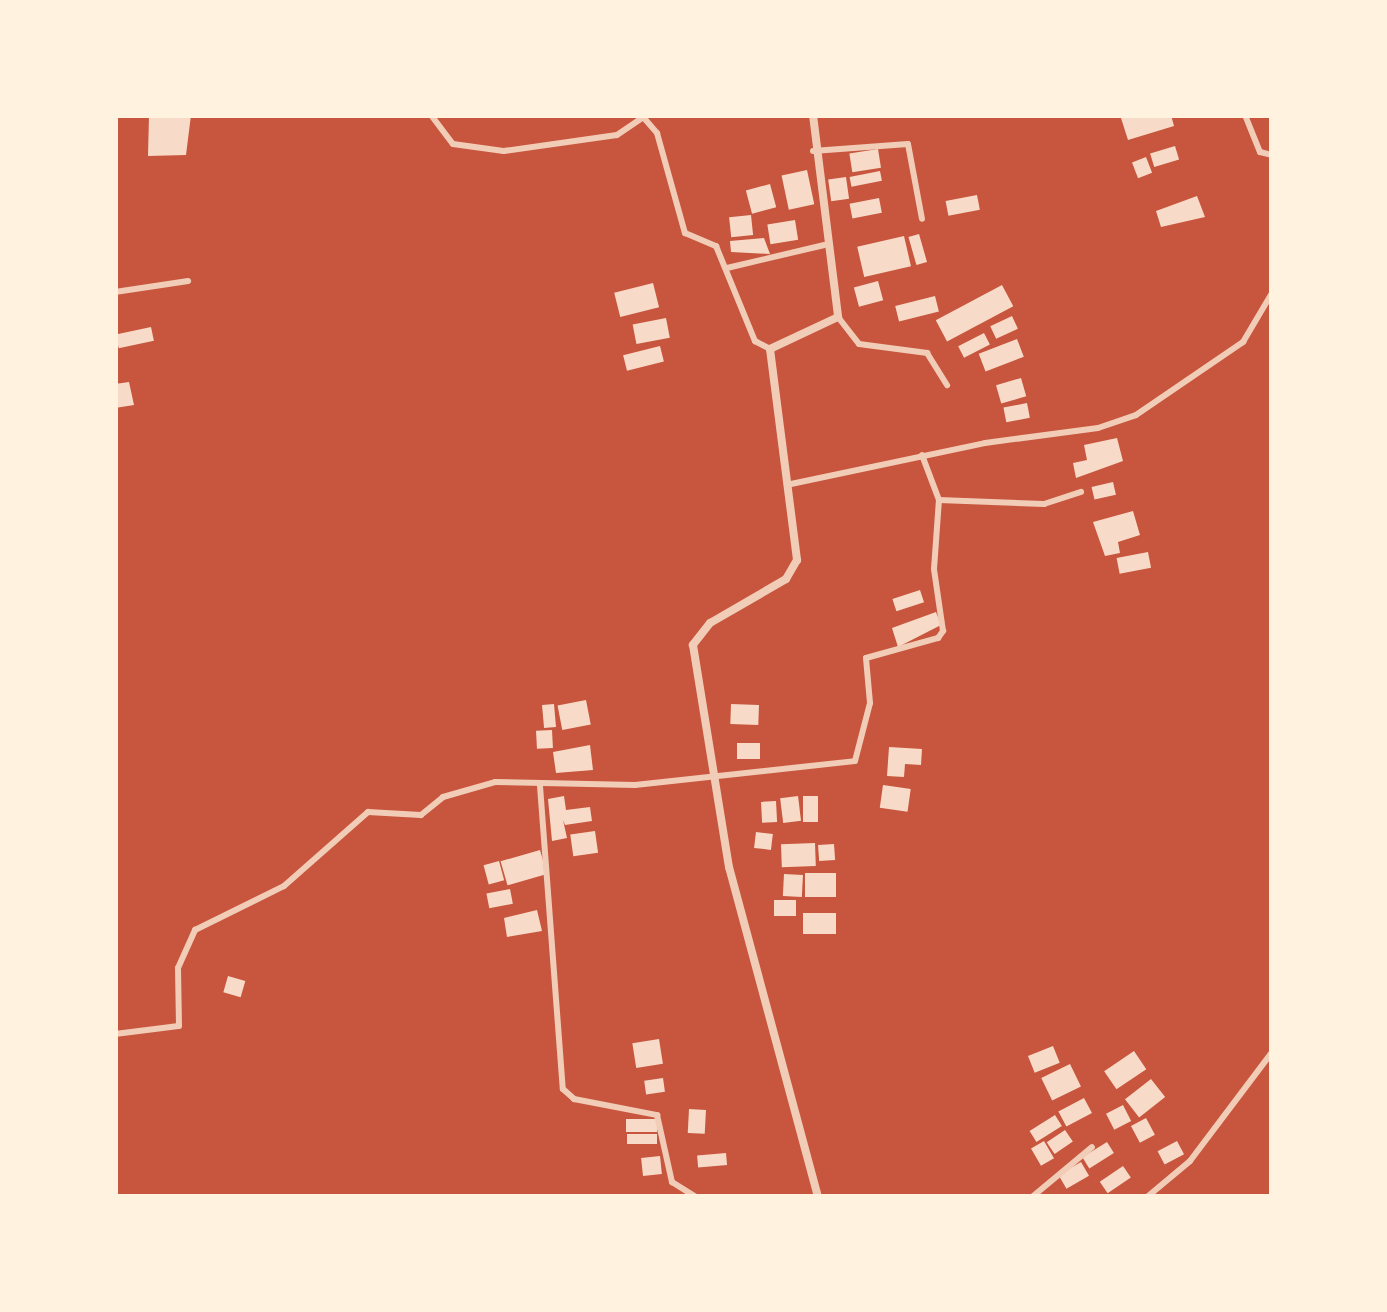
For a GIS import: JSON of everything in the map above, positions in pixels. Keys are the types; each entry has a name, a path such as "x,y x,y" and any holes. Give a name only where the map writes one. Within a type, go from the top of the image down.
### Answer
{"street":[{"path":"431,115 453,144 504,151 617,135 644,116 657,134 685,233 709,240 727,268 755,340 770,349"},
{"path":"813,115 813,152 824,245 838,317 859,344 927,353 947,385"},
{"path":"1245,115 1272,168"},
{"path":"813,152 908,144 922,218"},
{"path":"727,268 824,245"},
{"path":"115,292 188,281"},
{"path":"791,484 922,455 1098,428 1136,415 1243,342 1272,293"},
{"path":"770,349 838,317"},
{"path":"770,349 798,550 793,570 695,638 729,868 818,1197"},
{"path":"115,1034 180,1024 178,968 195,930 284,886 357,818 390,809 421,816 443,797 495,782 540,786 634,785 714,774 829,768 858,758 870,703 866,658 942,634 934,569 939,500 922,455"},
{"path":"939,500 1044,504 1081,492"},
{"path":"540,786 562,1089 574,1099 657,1114 672,1182 696,1197"},
{"path":"1147,1197 1190,1161 1272,1052"},
{"path":"1032,1197 1092,1148"}],"building":[{"path":"149,115 191,115 186,155 148,156"},
{"path":"1171,115 1174,126 1128,140 1121,118"},
{"path":"1175,146 1179,159 1154,167 1150,154"},
{"path":"878,149 881,168 852,172 849,154"},
{"path":"1146,157 1152,173 1138,178 1132,162"},
{"path":"807,170 814,204 789,210 782,175"},
{"path":"880,171 882,181 851,187 850,177"},
{"path":"846,177 849,199 831,201 828,180"},
{"path":"770,184 776,207 752,214 746,190"},
{"path":"977,195 980,210 948,216 946,201"},
{"path":"1197,196 1205,217 1161,227 1156,211"},
{"path":"879,198 882,213 852,218 850,204"},
{"path":"751,215 753,235 731,237 729,217"},
{"path":"795,220 798,240 770,244 767,224"},
{"path":"919,234 927,262 916,265 908,237"},
{"path":"904,236 911,266 864,277 857,247"},
{"path":"764,238 770,254 731,252 730,241"},
{"path":"878,281 883,300 859,307 854,287"},
{"path":"653,283 659,307 620,317 614,293"},
{"path":"1002,285 1013,306 947,341 936,320"},
{"path":"935,296 939,312 899,321 895,306"},
{"path":"1012,316 1018,329 996,339 990,326"},
{"path":"666,318 670,338 636,344 633,324"},
{"path":"151,327 154,341 119,348 116,334"},
{"path":"984,333 990,345 964,358 958,346"},
{"path":"1017,339 1024,357 986,371 979,354"},
{"path":"660,346 664,362 627,371 623,355"},
{"path":"1021,378 1026,396 1001,403 996,385"},
{"path":"129,382 134,405 115,408 115,384"},
{"path":"1027,403 1030,418 1006,422 1003,408"},
{"path":"1117,438 1123,461 1076,478 1073,463 1087,460 1084,445"},
{"path":"1113,482 1116,495 1094,500 1092,487"},
{"path":"1133,511 1140,535 1118,542 1120,553 1105,556 1093,522"},
{"path":"1148,552 1151,568 1120,574 1117,558"},
{"path":"920,590 924,602 896,611 892,599"},
{"path":"936,612 941,625 898,647 892,628"},
{"path":"586,700 591,725 562,730 558,706"},
{"path":"554,704 556,727 544,728 542,705"},
{"path":"731,704 759,705 758,725 730,724"},
{"path":"552,730 553,748 537,749 536,731"},
{"path":"737,743 760,743 760,759 737,759"},
{"path":"590,745 593,770 556,773 553,752"},
{"path":"889,747 922,749 921,765 905,764 904,777 887,776"},
{"path":"883,785 911,789 908,812 880,808"},
{"path":"564,796 566,810 590,807 592,821 565,825 563,820 567,838 552,841 548,799"},
{"path":"798,796 801,821 783,823 780,798"},
{"path":"803,796 818,796 818,822 803,822"},
{"path":"776,801 777,822 762,823 761,802"},
{"path":"595,831 598,853 573,856 570,834"},
{"path":"756,832 773,834 771,850 754,848"},
{"path":"815,843 816,866 782,867 781,844"},
{"path":"834,844 835,860 819,861 818,845"},
{"path":"540,850 547,874 507,885 501,861"},
{"path":"499,861 504,880 489,884 484,865"},
{"path":"805,873 836,873 836,897 805,897"},
{"path":"784,874 803,875 802,897 783,896"},
{"path":"510,889 513,904 489,908 486,894"},
{"path":"774,900 796,900 796,916 774,916"},
{"path":"537,910 542,931 507,937 504,918"},
{"path":"803,913 836,913 836,934 803,934"},
{"path":"228,976 245,981 241,997 223,992"},
{"path":"659,1039 663,1064 636,1068 632,1043"},
{"path":"1053,1046 1060,1063 1035,1073 1028,1056"},
{"path":"1134,1051 1146,1069 1116,1089 1104,1071"},
{"path":"1070,1064 1081,1086 1052,1100 1041,1078"},
{"path":"663,1078 665,1092 646,1095 644,1081"},
{"path":"1151,1079 1165,1097 1139,1117 1125,1099"},
{"path":"1084,1098 1092,1113 1066,1127 1058,1112"},
{"path":"1123,1105 1131,1121 1114,1130 1106,1114"},
{"path":"689,1109 706,1110 705,1134 688,1133"},
{"path":"1055,1115 1062,1126 1036,1142 1030,1131"},
{"path":"1146,1118 1155,1135 1140,1143 1131,1126"},
{"path":"626,1119 657,1119 657,1132 626,1132"},
{"path":"1065,1130 1073,1142 1055,1154 1047,1142"},
{"path":"627,1134 657,1134 657,1144 627,1144"},
{"path":"1044,1141 1054,1158 1041,1166 1031,1148"},
{"path":"1177,1141 1184,1154 1165,1165 1158,1151"},
{"path":"1107,1142 1114,1153 1089,1168 1082,1157"},
{"path":"726,1153 727,1165 698,1167 697,1156"},
{"path":"660,1156 662,1174 643,1176 641,1158"},
{"path":"1081,1162 1089,1176 1066,1189 1058,1175"},
{"path":"1123,1166 1131,1178 1108,1193 1100,1182"}]}
